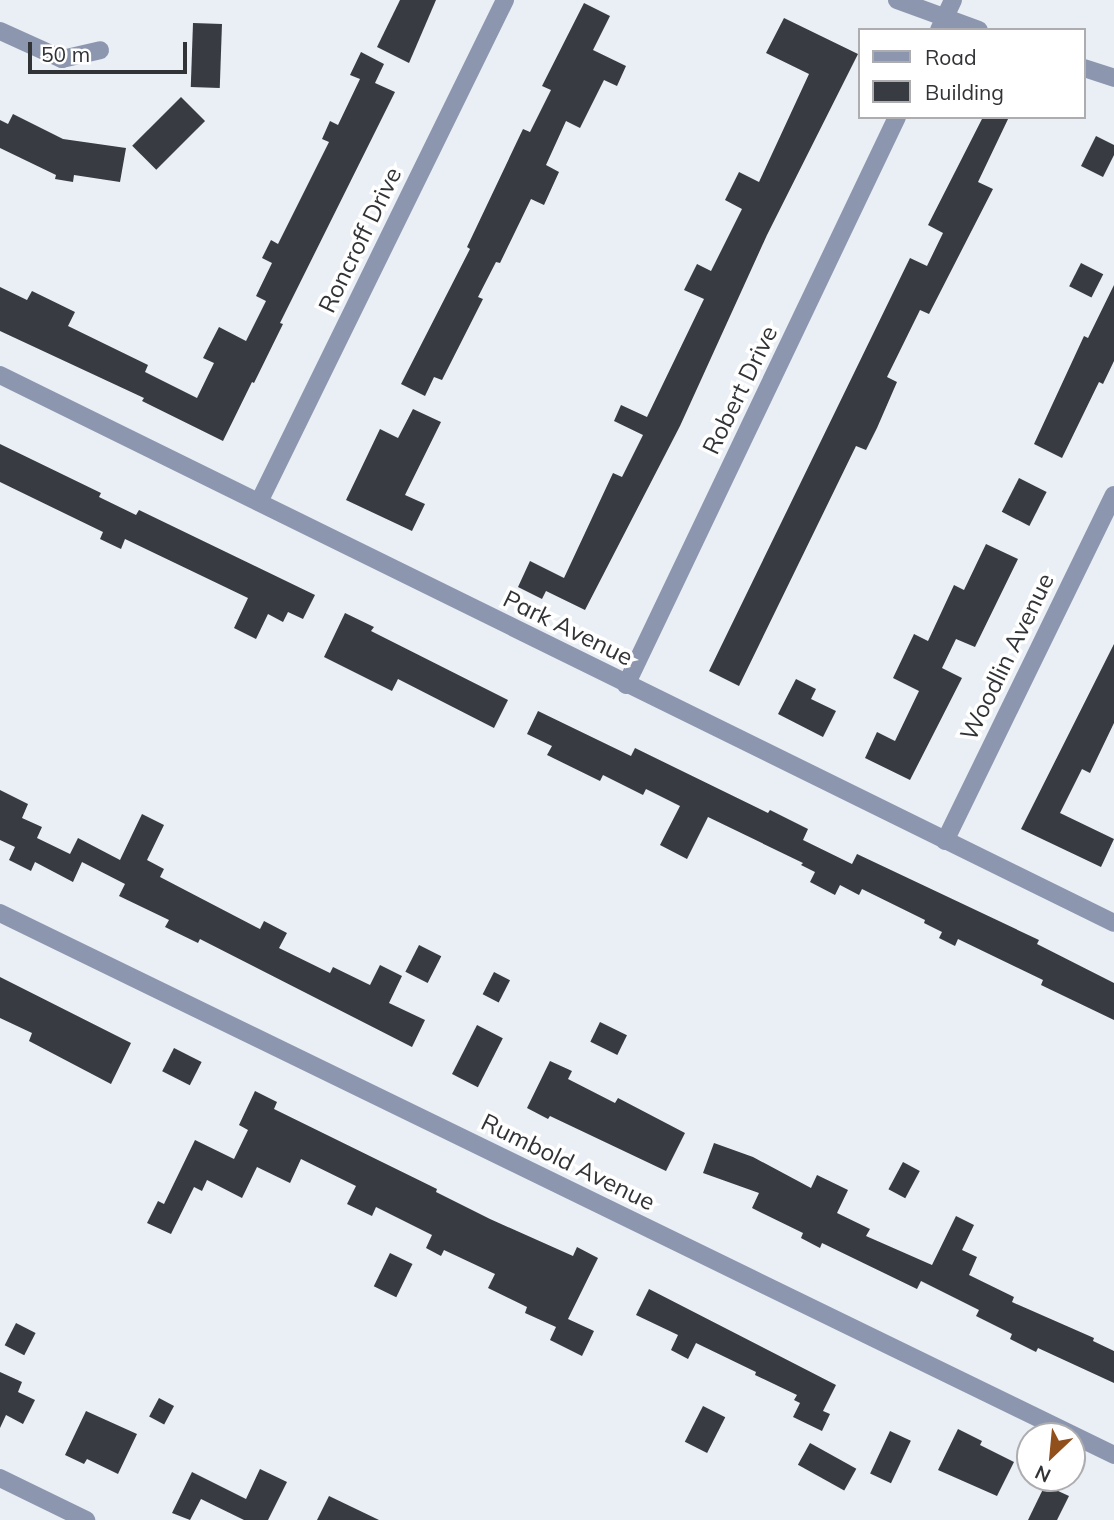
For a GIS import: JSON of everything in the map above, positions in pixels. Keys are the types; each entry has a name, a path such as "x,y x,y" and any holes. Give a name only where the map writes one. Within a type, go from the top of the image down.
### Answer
{"street":[{"name":"Roncroff Drive","path":"259,502 505,0"},
{"path":"897,0 942,24 967,28"},
{"path":"942,24 953,0"},
{"path":"0,31 62,59 100,50"},
{"path":"1086,69 1114,78"},
{"name":"Robert Drive","path":"626,685 896,119"},
{"name":"Park Avenue","path":"0,375 1114,923"},
{"name":"Woodlin Avenue","path":"945,841 1114,495"},
{"name":"Rumbold Avenue","path":"0,913 1114,1455"},
{"path":"0,1478 86,1520"}],"building":[{"path":"400,0 436,0 409,63 377,47"},
{"path":"584,3 610,16 593,50 626,66 617,86 604,80 580,128 566,121 546,165 559,172 544,205 531,199 500,263 496,262 478,297 483,299 442,380 434,377 425,396 401,384 470,249 467,247 523,129 530,132 551,90 542,86"},
{"path":"784,18 858,54 767,235 680,426 585,610 546,591 542,599 518,587 530,561 564,578 613,473 622,477 643,435 614,421 621,405 647,417 704,299 684,290 697,264 711,271 742,209 725,200 739,172 759,182 809,74 766,53"},
{"path":"193,23 222,24 220,88 191,87"},
{"path":"361,52 384,64 375,83 395,92 280,323 283,324 254,383 252,382 223,441 142,401 144,398 0,331 0,287 27,300 32,291 75,312 68,326 148,365 145,372 197,398 214,363 203,358 219,327 246,341 266,301 256,296 272,263 262,258 271,240 278,244 329,142 322,139 330,121 338,125 360,79 350,75"},
{"path":"181,97 205,121 156,170 132,146"},
{"path":"13,114 63,139 126,148 120,182 74,175 73,182 55,179 56,175 0,148 0,120 8,124"},
{"path":"982,119 1008,119 978,182 993,189 929,314 920,310 887,377 897,382 877,428 866,450 856,446 739,686 709,671 910,258 927,266 943,233 928,225"},
{"path":"1096,136 1114,145 1114,155 1103,177 1081,166"},
{"path":"1081,263 1103,274 1091,298 1069,286"},
{"path":"1114,285 1114,361 1103,384 1099,382 1062,458 1034,444 1084,336 1088,338"},
{"path":"413,409 441,422 405,495 425,504 412,531 346,500 380,429 398,438"},
{"path":"0,444 101,493 99,497 136,515 139,510 315,595 303,619 288,612 283,622 268,614 256,639 234,628 248,598 125,539 121,549 100,539 103,532 0,482"},
{"path":"1019,478 1047,492 1029,526 1002,512"},
{"path":"986,544 1018,559 975,647 956,639 942,668 962,678 910,780 865,758 877,732 895,741 919,691 893,678 914,634 928,641 954,585 964,590"},
{"path":"345,613 374,627 371,631 508,700 494,728 398,679 392,691 324,657"},
{"path":"1114,644 1114,723 1090,773 1082,769 1060,813 1114,839 1101,867 1021,829"},
{"path":"796,679 816,689 811,699 836,711 823,737 778,714"},
{"path":"538,711 631,756 635,748 768,813 770,810 808,829 803,840 852,864 857,854 1039,940 1037,944 1114,983 1114,1020 1041,985 1043,980 958,939 955,946 939,938 942,932 924,923 925,920 862,889 859,895 840,885 835,895 810,882 815,872 801,865 803,863 708,817 687,859 660,845 680,806 646,789 643,795 603,775 600,781 547,755 552,746 527,734"},
{"path":"0,790 28,804 22,818 42,827 37,838 70,854 78,838 120,860 142,814 164,825 147,860 164,869 160,877 260,929 264,921 287,933 279,948 330,973 333,967 370,985 380,965 402,976 389,1003 425,1020 412,1047 200,939 198,943 165,927 169,920 119,896 125,884 82,862 73,882 35,862 31,871 9,860 15,847 0,840"},
{"path":"419,945 441,956 428,983 405,972"},
{"path":"494,972 510,980 499,1002 483,994"},
{"path":"0,977 131,1043 111,1084 29,1041 32,1033 0,1018"},
{"path":"600,1022 627,1035 617,1055 590,1042"},
{"path":"477,1025 503,1038 478,1087 452,1074"},
{"path":"174,1048 202,1062 190,1085 162,1071"},
{"path":"550,1061 572,1071 568,1079 615,1103 618,1098 685,1133 666,1171 550,1116 548,1119 527,1108"},
{"path":"255,1091 277,1102 274,1109 437,1189 436,1192 490,1219 573,1256 577,1247 598,1258 568,1319 594,1331 582,1356 550,1340 556,1327 525,1313 527,1307 488,1288 495,1274 444,1250 441,1256 426,1248 432,1235 376,1207 372,1216 347,1204 356,1186 301,1159 290,1183 257,1167 242,1198 207,1180 202,1191 194,1187 171,1234 147,1223 158,1201 164,1204 195,1140 234,1159 248,1130 239,1125"},
{"path":"714,1143 753,1157 811,1188 817,1175 848,1190 837,1213 870,1229 866,1236 932,1265 956,1216 974,1225 962,1250 977,1257 969,1275 1014,1297 1012,1302 1094,1338 1093,1341 1114,1351 1114,1383 1038,1348 1036,1352 1010,1339 1012,1334 976,1316 979,1310 921,1281 917,1289 822,1243 820,1248 801,1238 803,1233 752,1208 759,1193 703,1173"},
{"path":"903,1162 920,1171 905,1198 888,1189"},
{"path":"390,1253 412,1264 396,1297 374,1286"},
{"path":"649,1289 836,1385 823,1411 830,1414 822,1431 793,1417 800,1403 794,1400 797,1395 755,1375 756,1372 696,1343 688,1359 671,1350 678,1335 636,1315"},
{"path":"16,1323 36,1333 24,1355 5,1345"},
{"path":"0,1372 22,1382 18,1392 35,1400 23,1424 6,1415 0,1428"},
{"path":"159,1398 174,1406 164,1425 149,1417"},
{"path":"703,1406 725,1417 707,1453 685,1442"},
{"path":"86,1411 137,1434 118,1474 87,1459 84,1464 65,1455"},
{"path":"958,1429 982,1441 980,1445 1014,1462 997,1496 938,1470"},
{"path":"890,1431 911,1441 891,1483 870,1474"},
{"path":"810,1443 856,1469 844,1491 798,1465"},
{"path":"260,1469 287,1482 268,1520 244,1520 201,1499 190,1520 172,1513 192,1472 246,1499"},
{"path":"1042,1492 1060,1492 1069,1496 1057,1520 1028,1520"},
{"path":"329,1496 379,1520 317,1520"}]}
